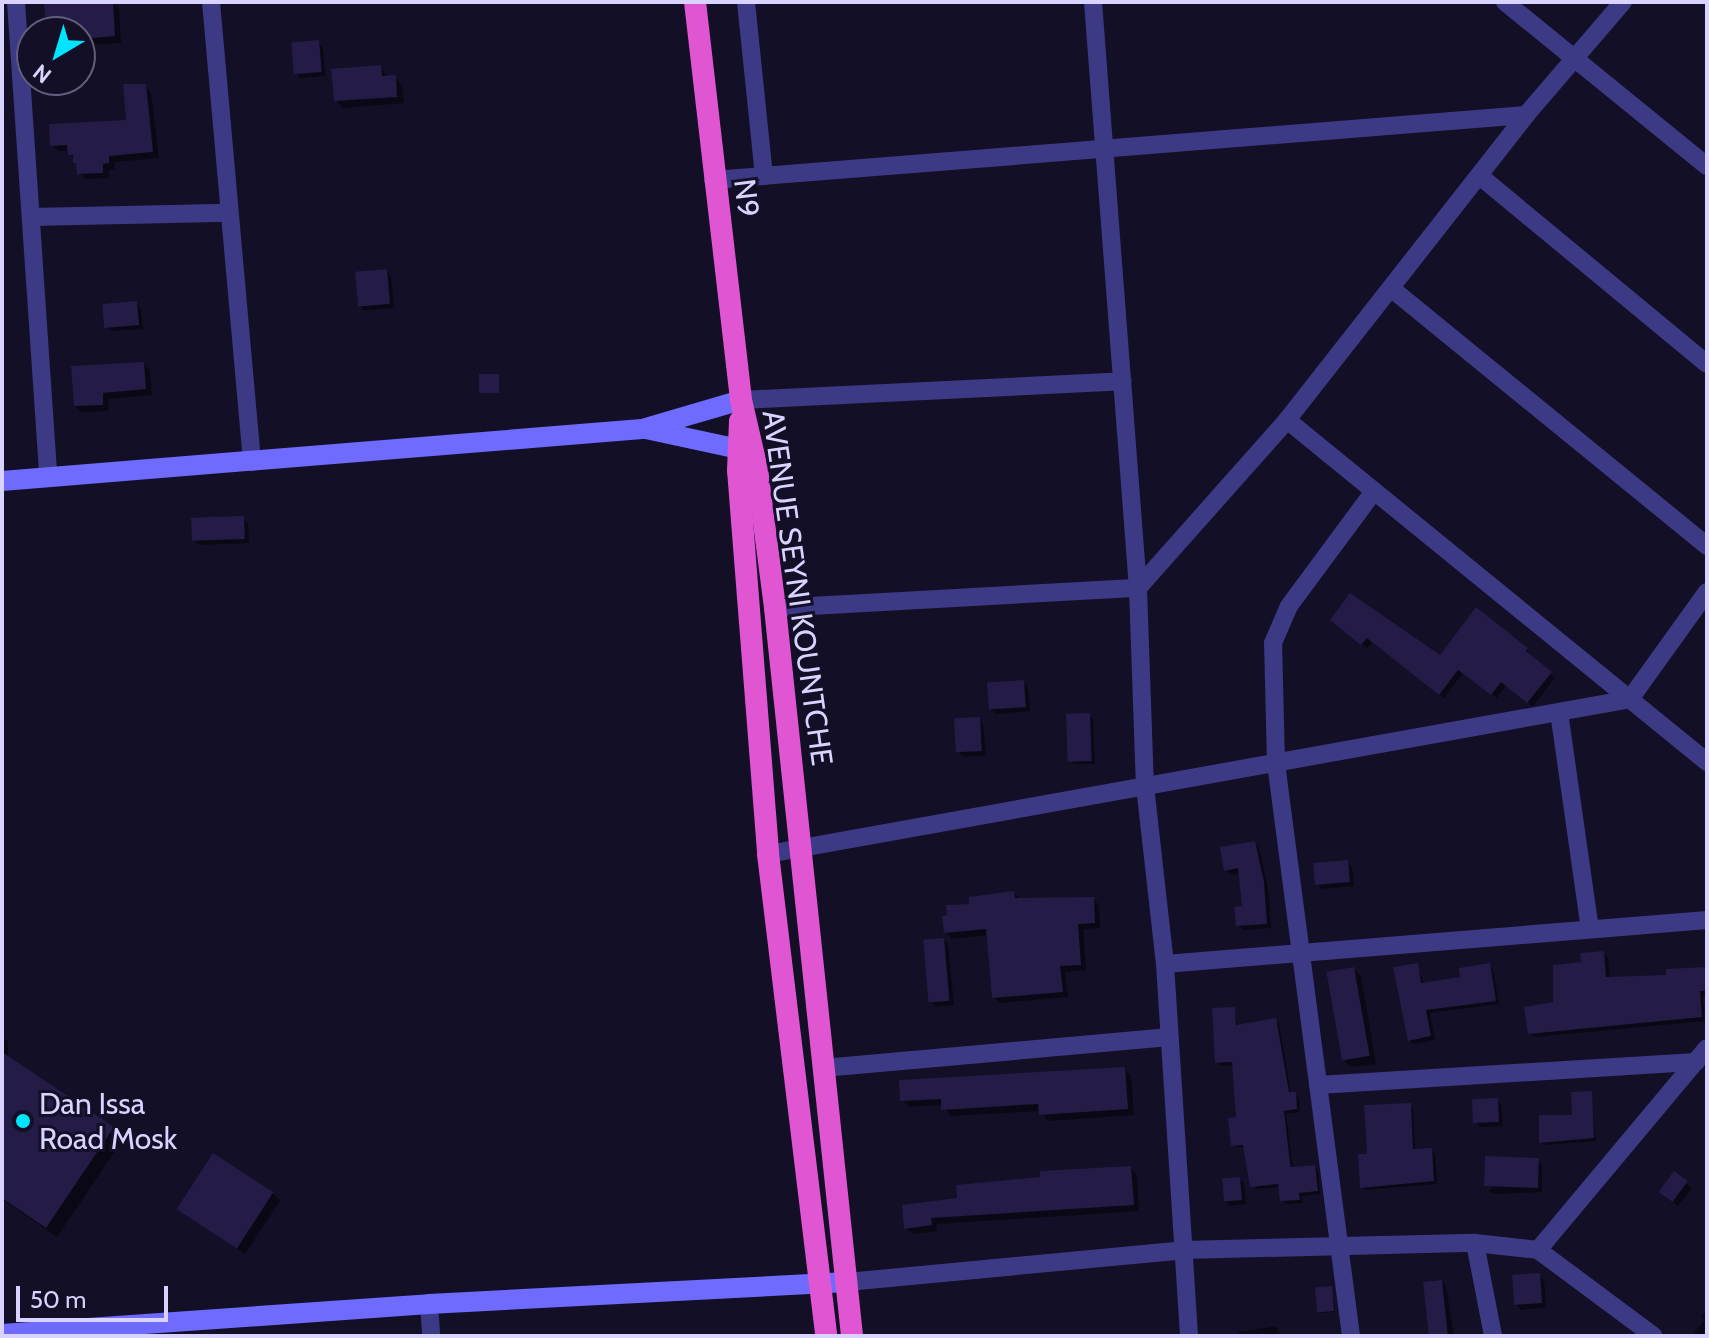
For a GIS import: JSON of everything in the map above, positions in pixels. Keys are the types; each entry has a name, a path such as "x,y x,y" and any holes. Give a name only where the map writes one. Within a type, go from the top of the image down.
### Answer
{"highway":[{"name":"N9","path":"695,2 713,180 741,400"},
{"name":"AVENUE SEYNI KOUNTCHE","path":"741,400 768,854 826,1336"},
{"name":"AVENUE SEYNI KOUNTCHE","path":"746,451 775,608 852,1336"}],"main road":[{"path":"2,481 642,429 741,400"},
{"path":"642,429 746,451"},
{"path":"2,1334 108,1331 429,1304 821,1286 847,1282"}],"street":[{"path":"16,2 48,477"},
{"path":"211,2 252,462"},
{"path":"746,2 764,176"},
{"path":"1093,2 1138,588 1145,786 1165,964 1189,1336"},
{"path":"1505,2 1707,166"},
{"path":"775,608 1138,588 1287,420 1481,177 1526,115 1623,2"},
{"path":"713,180 1526,115"},
{"path":"1481,177 1707,364"},
{"path":"31,217 229,213"},
{"path":"1392,289 1707,546"},
{"path":"741,400 1123,381"},
{"path":"1287,420 1707,762"},
{"path":"1351,1336 1276,763 1273,643 1289,606 1374,491"},
{"path":"768,854 1630,699 1707,592"},
{"path":"1559,712 1590,929"},
{"path":"1165,964 1707,920"},
{"path":"823,1068 1170,1037"},
{"path":"1318,1085 1701,1055"},
{"path":"1538,1250 1701,1055"},
{"path":"847,1282 1183,1250 1475,1243 1538,1250 1654,1336"},
{"path":"1475,1243 1493,1336"},
{"path":"429,1304 431,1336"}],"building":[{"path":"113,2 115,36 96,38 96,16 45,16 44,3"},
{"path":"319,40 322,72 294,74 291,42"},
{"path":"381,65 382,76 396,75 397,97 334,101 331,69"},
{"path":"123,84 146,84 153,152 109,156 109,163 103,164 103,173 77,174 76,163 73,163 73,155 68,155 67,145 50,146 49,124 126,120"},
{"path":"387,269 390,304 358,307 355,272"},
{"path":"137,301 139,325 104,328 102,304"},
{"path":"144,362 146,389 103,393 103,405 74,406 71,366"},
{"path":"479,374 499,374 499,393 479,393"},
{"path":"244,516 245,539 192,541 191,518"},
{"path":"1350,593 1440,655 1476,607 1528,648 1526,651 1552,672 1527,703 1501,682 1491,695 1458,670 1439,695 1367,638 1361,645 1330,620"},
{"path":"1024,680 1026,707 989,710 987,683"},
{"path":"1090,713 1092,761 1068,762 1066,714"},
{"path":"980,717 982,751 956,752 954,718"},
{"path":"1255,841 1264,882 1267,924 1236,926 1234,907 1242,906 1238,868 1224,871 1220,847"},
{"path":"1348,860 1350,882 1315,885 1313,863"},
{"path":"1014,891 1015,898 1094,897 1095,923 1078,924 1081,965 1060,966 1063,992 992,998 986,929 944,933 942,916 947,915 946,905 969,904 969,897"},
{"path":"944,938 949,1001 929,1003 923,940"},
{"path":"1604,951 1606,977 1666,975 1666,969 1707,967 1707,991 1700,991 1702,1017 1528,1034 1524,1007 1553,1002 1553,965 1581,962 1580,953"},
{"path":"1418,963 1421,983 1460,977 1459,968 1490,963 1496,1001 1426,1010 1431,1036 1408,1041 1393,967"},
{"path":"1354,967 1370,1056 1342,1060 1326,972"},
{"path":"1235,1007 1236,1025 1276,1018 1289,1092 1296,1092 1297,1109 1284,1111 1291,1167 1315,1165 1318,1191 1299,1193 1300,1200 1280,1201 1278,1184 1250,1187 1243,1145 1231,1146 1228,1118 1236,1117 1232,1062 1215,1063 1212,1008"},
{"path":"2,1052 114,1127 46,1228 2,1198"},
{"path":"1125,1067 1128,1109 1039,1115 1038,1104 941,1110 941,1099 900,1101 899,1080"},
{"path":"1592,1091 1594,1138 1539,1143 1539,1115 1572,1115 1571,1092"},
{"path":"1498,1098 1499,1122 1473,1123 1472,1099"},
{"path":"1411,1103 1413,1149 1432,1148 1434,1181 1360,1188 1358,1154 1367,1154 1364,1105"},
{"path":"213,1153 273,1192 237,1248 177,1209"},
{"path":"1485,1156 1539,1158 1538,1188 1484,1186"},
{"path":"1131,1166 1134,1205 931,1218 932,1225 904,1229 902,1205 957,1198 956,1185 1040,1177 1040,1171"},
{"path":"1674,1171 1688,1181 1672,1202 1659,1192"},
{"path":"1240,1177 1242,1200 1224,1201 1222,1179"},
{"path":"1540,1273 1542,1303 1514,1305 1512,1275"},
{"path":"1442,1280 1448,1336 1429,1336 1423,1282"},
{"path":"1332,1286 1334,1311 1317,1312 1315,1287"}],"place":[{"name":"Dan Issa Road Mosk","path":"23,1121"}]}
